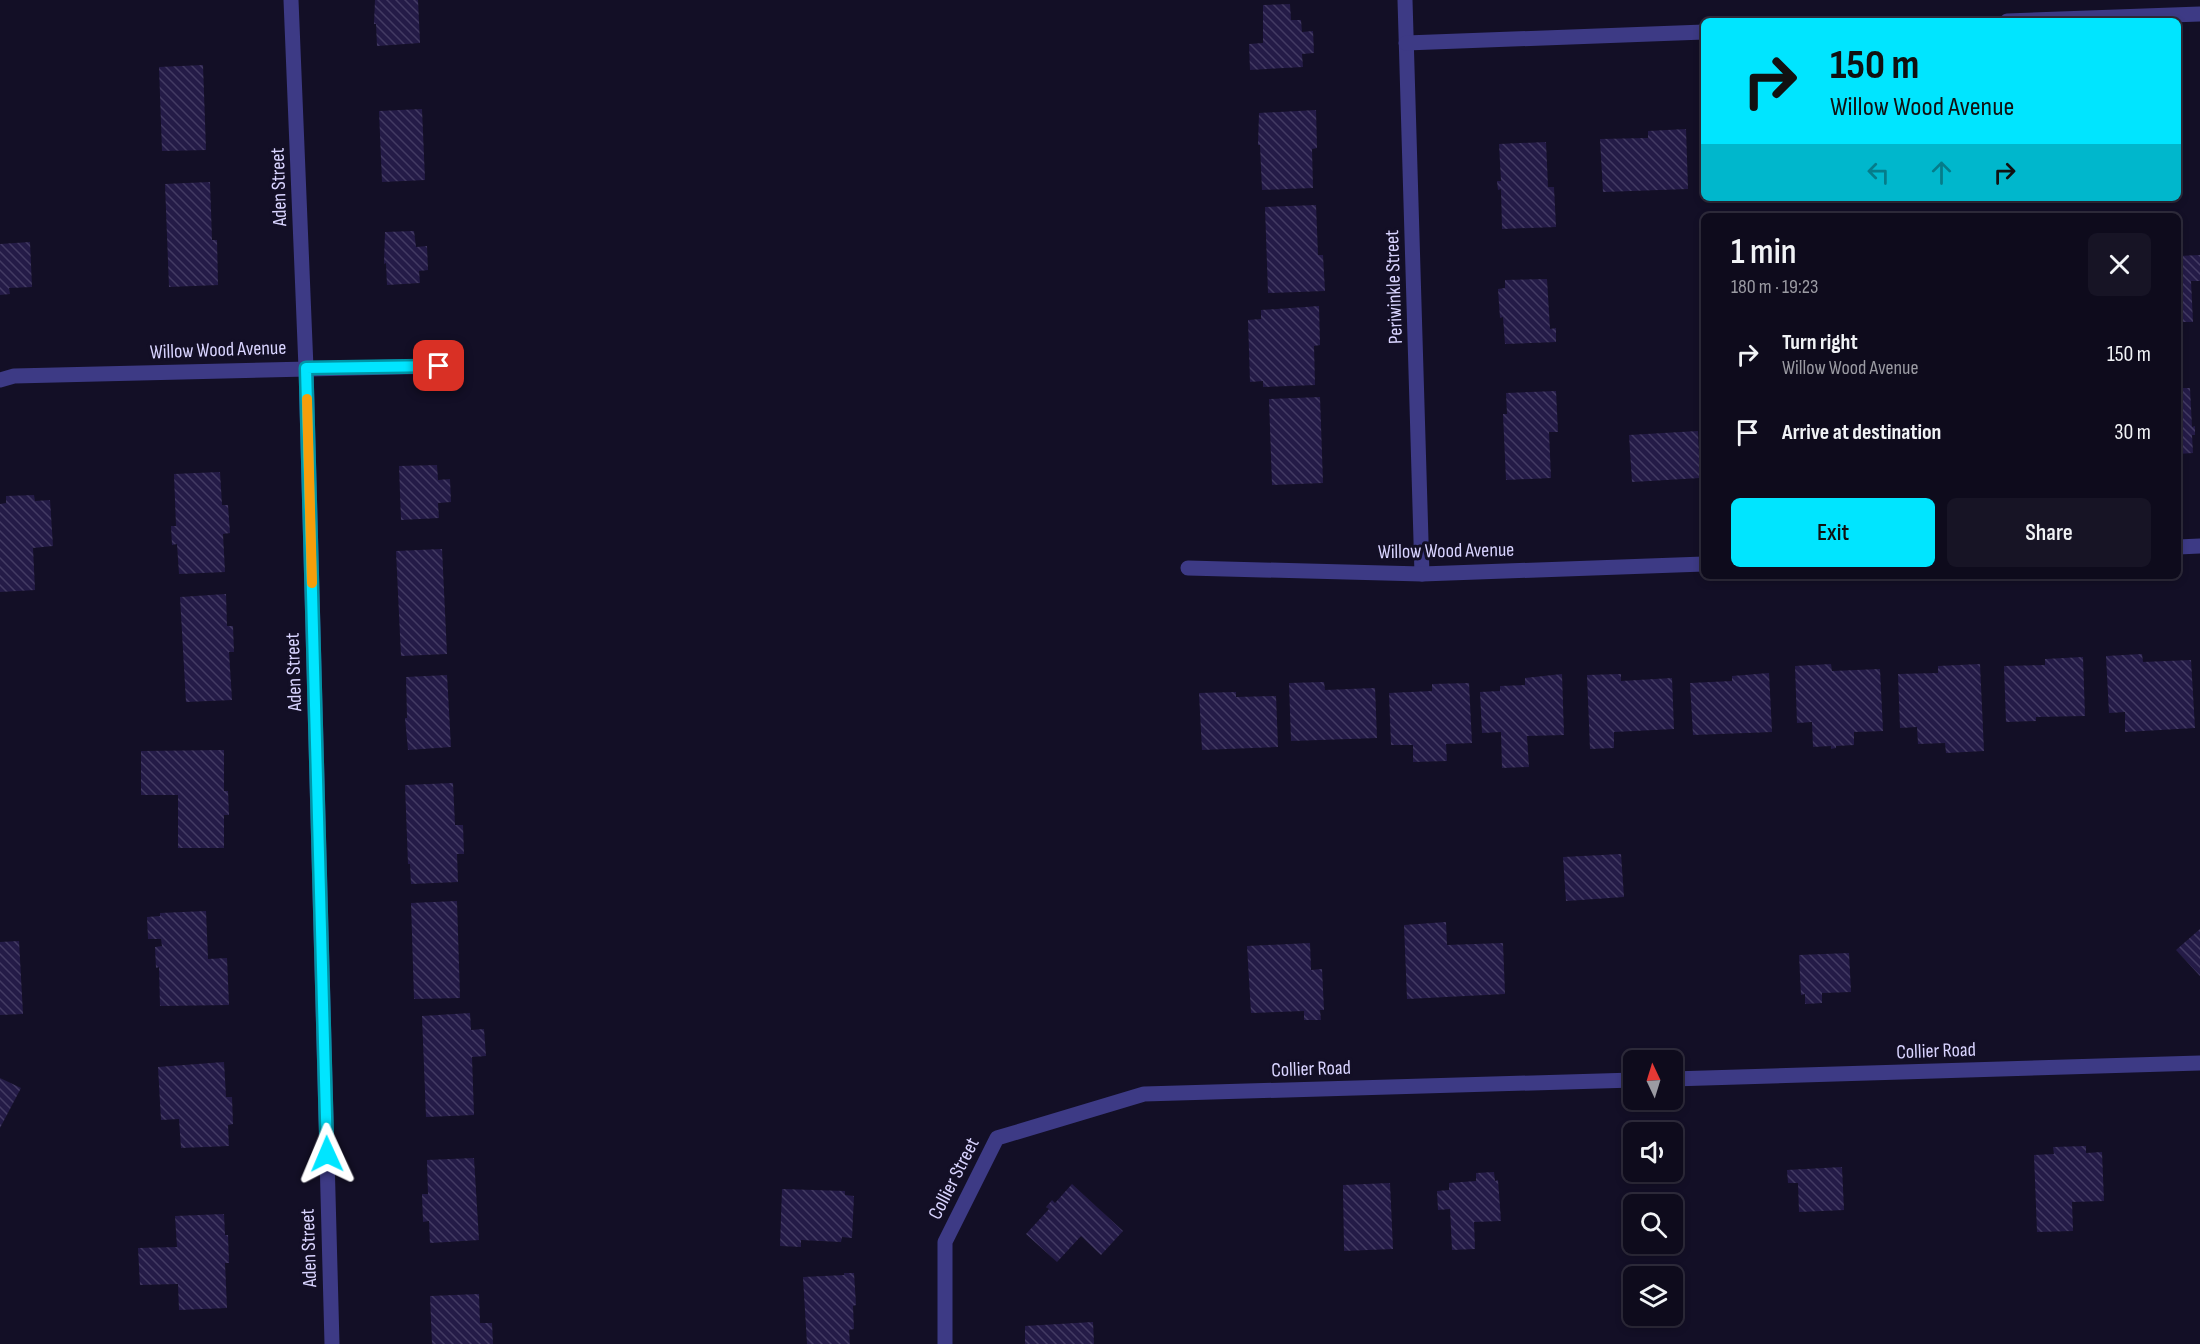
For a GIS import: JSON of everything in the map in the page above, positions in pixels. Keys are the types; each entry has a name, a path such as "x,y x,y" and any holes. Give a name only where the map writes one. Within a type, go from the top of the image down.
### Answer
{"street":[{"name":"Aden Street","path":"291,0 306,368 332,1344"},
{"name":"Periwinkle Street","path":"1405,0 1422,574"},
{"path":"2090,18 2200,14"},
{"path":"1406,43 1701,32"},
{"name":"Willow Wood Avenue","path":"0,380 14,376 439,366"},
{"path":"2181,547 2200,546"},
{"name":"Willow Wood Avenue","path":"1188,568 1422,574 1701,564"},
{"name":"Collier Road","path":"1683,1079 2200,1063"},
{"name":"Collier Road","path":"996,1138 1144,1094 1623,1080"},
{"name":"Collier Street","path":"945,1344 945,1242 996,1138"}],"building":[{"path":"375,0 418,0 420,43 377,46 376,24 374,24"},
{"path":"1290,4 1291,20 1301,20 1302,32 1313,31 1314,53 1302,54 1303,67 1250,70 1249,44 1263,43 1263,5"},
{"path":"203,65 206,150 162,151 159,67"},
{"path":"422,109 425,180 382,182 379,111"},
{"path":"1316,110 1317,148 1312,149 1313,188 1262,190 1260,145 1258,145 1259,113"},
{"path":"1686,129 1688,189 1603,192 1600,139 1648,138 1648,131"},
{"path":"1546,142 1548,187 1554,187 1556,227 1502,229 1501,189 1498,190 1497,181 1501,181 1499,144"},
{"path":"210,182 212,240 217,240 218,285 169,287 165,184"},
{"path":"1316,205 1318,255 1323,255 1325,291 1268,293 1265,207"},
{"path":"414,231 416,247 427,246 428,270 419,271 420,283 387,285 386,263 384,264 385,232"},
{"path":"30,242 32,287 9,288 10,294 0,295 0,244"},
{"path":"2200,255 2200,281 2191,281 2193,322 2183,322 2181,319 2181,256"},
{"path":"1547,279 1550,329 1556,328 1556,342 1505,344 1498,289 1505,288 1505,280"},
{"path":"1319,306 1320,345 1314,346 1315,385 1263,387 1263,381 1250,382 1248,320 1261,319 1261,310"},
{"path":"2181,388 2190,388 2192,427 2195,426 2195,435 2192,435 2193,453 2181,454"},
{"path":"1556,391 1558,432 1549,432 1551,478 1506,480 1503,414 1507,414 1506,393"},
{"path":"1320,397 1323,483 1272,485 1269,399"},
{"path":"1698,431 1700,478 1632,482 1629,435"},
{"path":"437,465 438,480 450,479 451,502 438,503 439,518 401,520 399,466"},
{"path":"220,472 222,505 228,505 230,533 223,534 225,572 179,574 177,544 172,545 171,526 176,526 174,474"},
{"path":"34,495 35,501 50,500 53,546 33,548 35,590 0,592 0,504 6,503 6,496"},
{"path":"442,549 447,654 401,656 396,551"},
{"path":"226,594 227,626 233,626 234,652 229,652 232,700 186,702 180,597"},
{"path":"2142,654 2143,662 2191,660 2195,728 2125,732 2125,712 2109,713 2106,656"},
{"path":"2083,657 2085,716 2036,717 2036,721 2006,722 2004,666 2045,665 2045,659"},
{"path":"1831,664 1832,671 1880,669 1883,731 1854,732 1854,745 1836,746 1831,749 1831,746 1813,747 1812,722 1797,723 1795,666"},
{"path":"1980,664 1984,751 1946,753 1945,743 1918,744 1917,727 1900,728 1898,674 1938,673 1938,666"},
{"path":"1769,673 1772,732 1693,735 1690,683 1732,681 1732,676"},
{"path":"1562,674 1564,735 1527,736 1529,767 1502,768 1501,732 1482,733 1480,692 1500,691 1500,686 1525,685 1525,678"},
{"path":"1621,674 1621,681 1672,678 1674,729 1614,732 1614,748 1590,749 1587,675"},
{"path":"447,675 451,747 408,750 405,718 407,718 406,677"},
{"path":"1324,682 1325,690 1375,688 1377,738 1291,741 1289,683"},
{"path":"1469,683 1472,743 1446,744 1447,761 1413,762 1413,745 1391,745 1389,693 1432,691 1432,684"},
{"path":"1236,692 1236,697 1276,696 1278,747 1202,750 1199,693"},
{"path":"224,750 224,791 228,791 229,815 224,815 224,848 178,848 178,795 141,795 141,751"},
{"path":"453,783 455,825 463,825 464,854 457,854 458,882 411,884 405,785"},
{"path":"1621,854 1624,897 1566,901 1563,857"},
{"path":"457,901 460,998 414,999 411,903"},
{"path":"206,911 208,959 227,958 229,1005 160,1006 159,967 156,968 155,947 162,946 161,939 148,939 147,917 160,916 160,913"},
{"path":"1446,922 1447,945 1503,943 1505,994 1407,999 1404,925"},
{"path":"2200,929 2200,976 2176,950"},
{"path":"19,941 23,1014 0,1015 0,942"},
{"path":"1310,943 1311,970 1322,969 1324,1010 1320,1010 1321,1020 1304,1020 1304,1011 1251,1013 1247,946"},
{"path":"1849,953 1851,992 1822,993 1822,1003 1805,1004 1805,994 1801,995 1799,955"},
{"path":"470,1013 471,1030 484,1029 486,1056 472,1057 474,1115 426,1117 422,1016"},
{"path":"224,1062 226,1097 232,1097 233,1124 228,1125 229,1146 181,1148 179,1119 161,1120 158,1067"},
{"path":"0,1078 21,1088 0,1128"},
{"path":"2086,1146 2086,1153 2102,1152 2104,1201 2072,1202 2073,1231 2037,1232 2034,1155 2054,1154 2053,1147"},
{"path":"474,1158 479,1240 430,1243 429,1221 423,1222 422,1194 428,1194 427,1160"},
{"path":"1842,1167 1844,1210 1799,1212 1798,1183 1788,1183 1787,1170"},
{"path":"1494,1172 1495,1181 1498,1180 1501,1221 1474,1222 1475,1249 1452,1250 1450,1209 1438,1210 1437,1191 1449,1190 1449,1183 1476,1181 1476,1173"},
{"path":"1390,1183 1393,1249 1344,1251 1343,1185"},
{"path":"1072,1184 1123,1231 1101,1255 1081,1236 1057,1262 1026,1234 1049,1209 1046,1207 1052,1200 1055,1203"},
{"path":"782,1189 845,1191 845,1195 854,1196 852,1238 842,1237 841,1242 801,1240 801,1247 780,1246"},
{"path":"224,1214 225,1235 228,1235 229,1263 225,1263 227,1308 179,1310 178,1284 140,1285 138,1248 177,1247 175,1216"},
{"path":"844,1273 854,1273 856,1305 853,1306 854,1329 849,1330 850,1344 807,1344 803,1277 844,1275"},
{"path":"479,1294 480,1323 492,1323 493,1344 432,1344 430,1296"},
{"path":"1093,1322 1094,1344 1025,1344 1025,1326"}],"slow traffic":[{"path":"307,399 312,583"}],"route":[{"path":"327,1154 306,368 439,366"}]}
